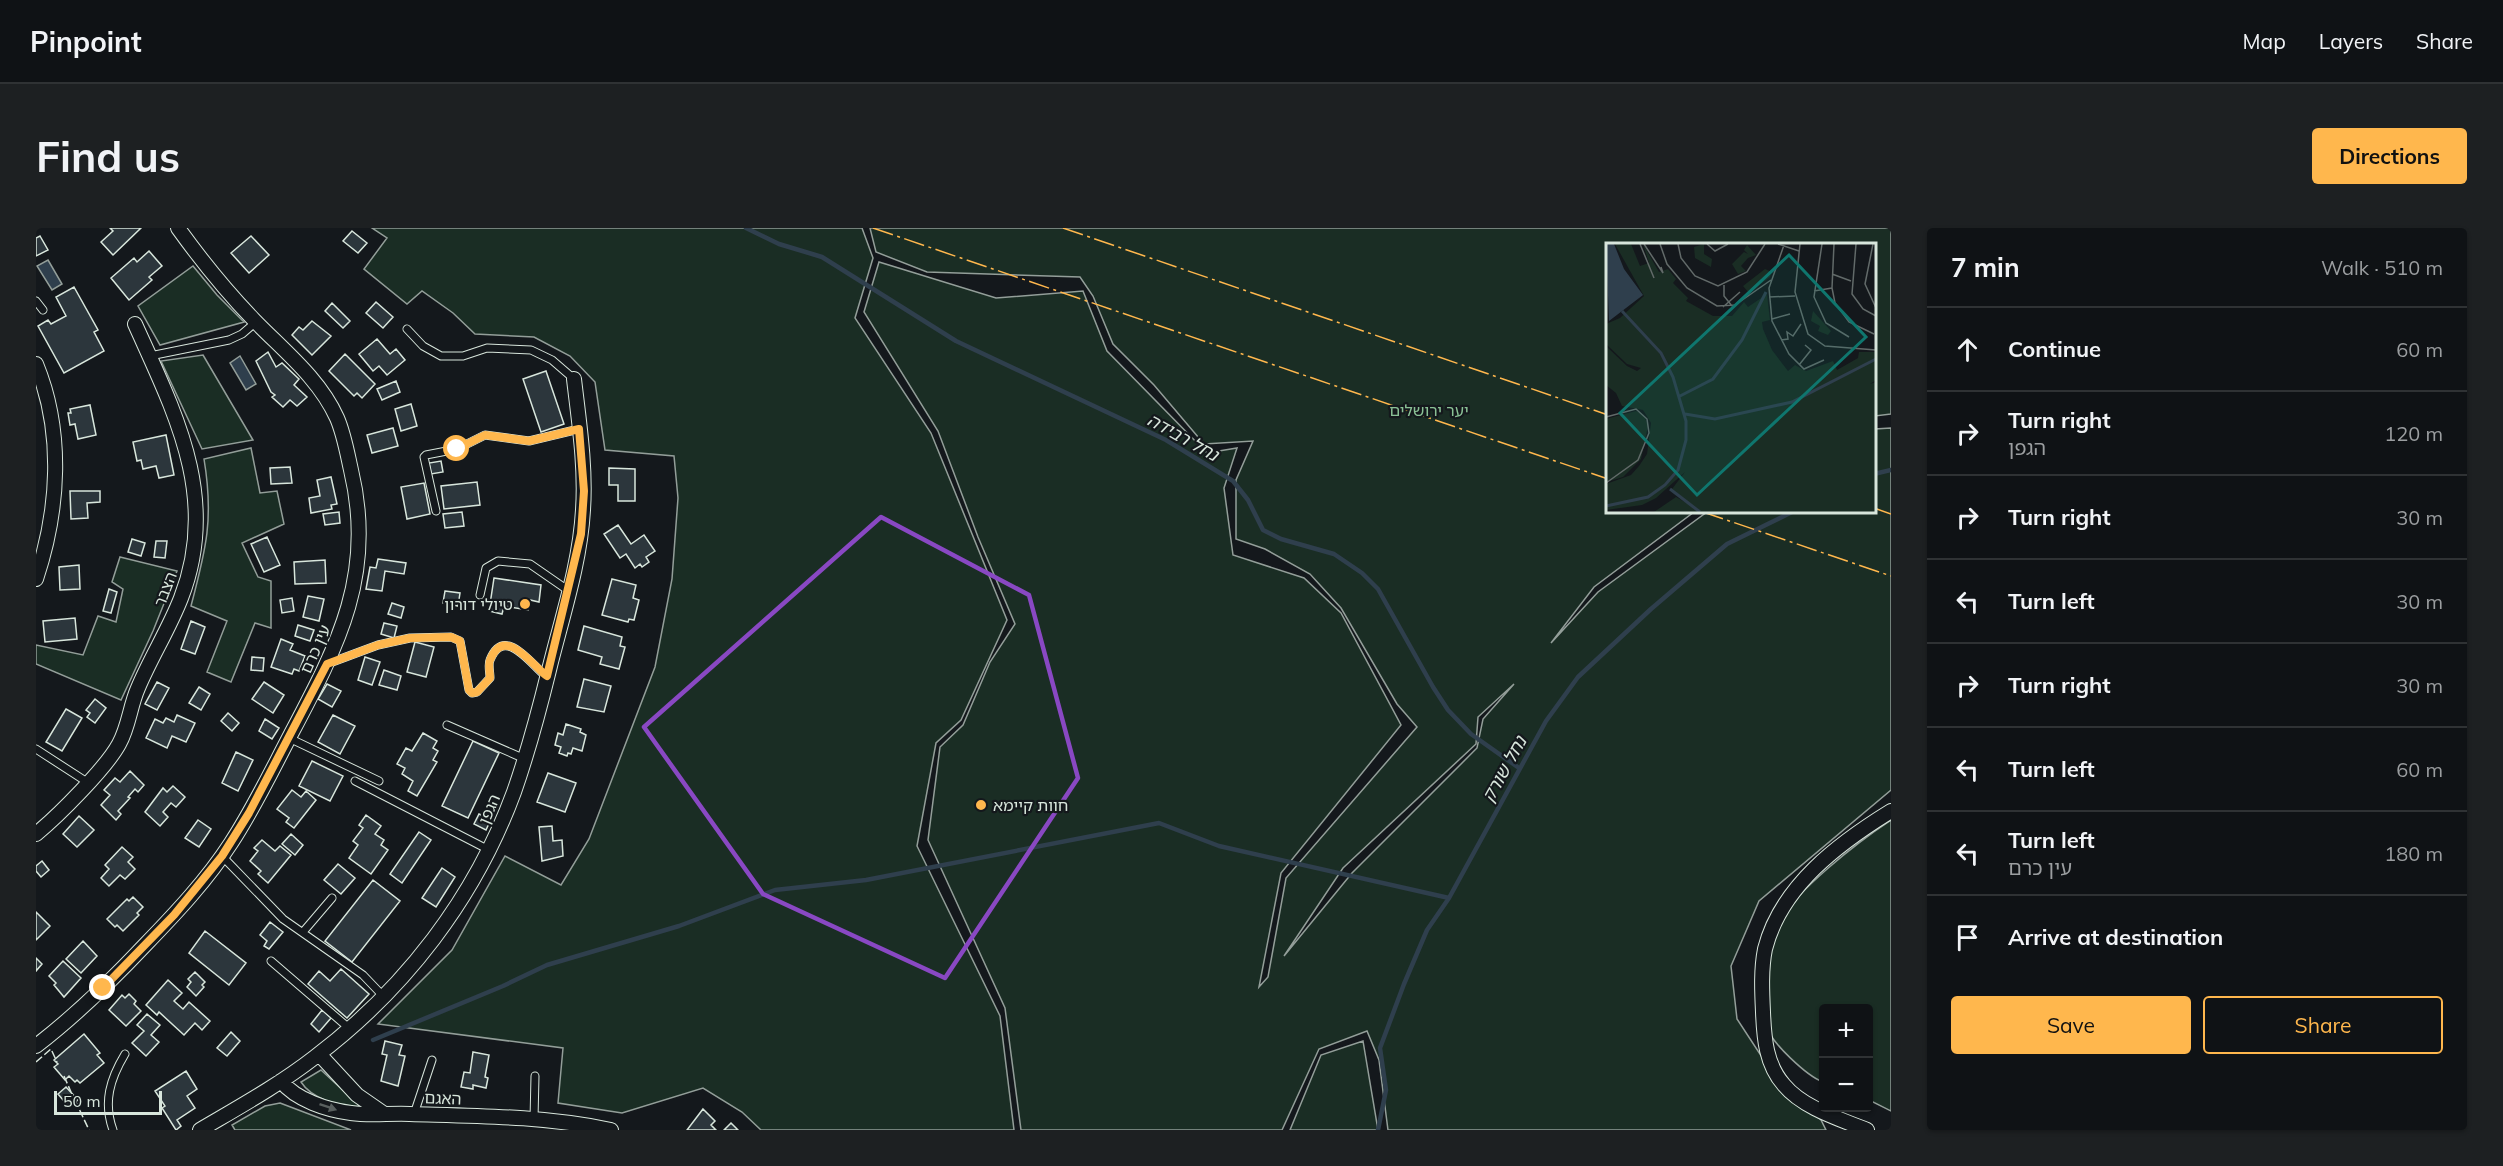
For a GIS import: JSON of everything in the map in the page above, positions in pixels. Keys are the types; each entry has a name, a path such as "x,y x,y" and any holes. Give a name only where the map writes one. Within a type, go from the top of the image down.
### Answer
{"street":[{"name":"עין כרם","path":"36,1046 78,1012 128,963 194,893 222,856 244,821 327,664 343,626 357,568 359,528 356,487 344,437 327,399 308,375 207,267 178,228"},
{"name":"הצבר","path":"36,834 108,761 127,727 138,689 181,599 194,548 196,502 189,454 175,413 135,324"},
{"path":"36,364 52,415 55,458 50,523 36,579"},
{"name":"הגפן","path":"200,1130 281,1081 319,1054 384,997 448,920 489,850 525,759 579,551 584,509 583,464 574,379"},
{"path":"1868,1130 1834,1117 1800,1099 1784,1085 1770,1064 1764,1038 1762,982 1768,942 1773,926 1789,898 1830,852 1858,831 1891,811"},
{"path":"319,1054 357,1095 382,1113"},
{"name":"האגם","path":"281,1081 298,1096 339,1111 359,1114 534,1119 611,1130"}],"lane":[{"path":"36,301 43,310"},
{"path":"150,356 229,340 242,334 256,322"},
{"path":"407,329 423,346 441,356 463,356 487,348 531,350 552,360 574,379"},
{"path":"436,511 424,457 426,455 457,449 485,435 529,441 579,429"},
{"path":"480,595 486,568 498,561 530,564 569,591"},
{"path":"327,664 378,645 403,639 451,637 460,641 469,690 472,693 477,692 490,678 489,662 497,650 505,645 521,652 547,676"},
{"path":"447,725 525,759"},
{"path":"289,738 379,781"},
{"path":"36,749 87,782"},
{"path":"355,781 489,850"},
{"path":"222,856 284,919 363,975 384,997"},
{"path":"303,932 332,898"},
{"path":"271,961 350,1029"},
{"path":"113,1130 109,1120 107,1096 114,1071 125,1054"},
{"path":"414,1114 432,1060"},
{"path":"534,1119 535,1076"}],"highlighted area":[{"path":"881,517 1029,595 1078,778 945,978 763,894 644,727"}],"green space":[{"path":"372,228 862,228 873,258 855,318 931,433 1007,620 961,720 936,743 917,846 1000,1016 1014,1130 761,1130 742,1112 703,1088 622,1113 558,1103 563,1048 378,1024 452,950 505,856 561,885 589,839 655,667 672,579 678,498 674,456 605,450 595,382 570,356 534,337 475,334 453,313 422,291 407,304 364,269 387,238"},
{"name":"יער ירושלים","path":"870,228 1891,228 1891,414 1876,416 1876,243 1606,243 1606,513 1693,513 1594,587 1551,643 1598,592 1706,513 1876,513 1876,429 1891,428 1891,790 1759,901 1731,966 1737,1019 1775,1077 1821,1120 1826,1130 1388,1130 1379,1060 1367,1031 1319,1049 1282,1130 1021,1130 1005,1008 928,840 940,747 963,725 990,662 1015,624 978,537 938,431 864,312 879,262 996,298 1083,291 1107,351 1207,453 1237,448 1224,488 1233,555 1304,578 1341,613 1401,725 1281,873 1259,987 1268,977 1286,878 1417,727 1397,704 1341,608 1310,574 1265,549 1236,539 1236,480 1253,441 1204,444 1154,385 1113,344 1093,296 1080,277 927,272 876,252","holes":["1514,684 1483,719 1477,748 1352,873 1284,956 1343,868 1476,744 1478,717"]},
{"path":"193,266 244,322 160,345 138,306"},
{"path":"203,355 253,440 202,449 161,361"},
{"path":"251,448 260,493 277,491 284,524 242,543 258,577 271,581 271,628 255,623 231,682 207,672 227,621 191,606 207,534 208,499 204,459"},
{"path":"120,557 177,571 153,631 121,700 36,664 36,645 83,655 98,616 116,622 123,589 112,582"},
{"path":"1891,820 1891,1111 1873,1102 1873,1004 1819,1004 1819,1080 1799,1066 1782,1049 1766,1025 1764,1003 1767,959 1776,925 1812,882 1861,841"},
{"path":"1363,1041 1378,1130 1290,1130 1321,1055"},
{"path":"321,1070 360,1106 344,1106 327,1101 306,1088 301,1082"},
{"path":"280,1103 351,1130 235,1130 232,1125 265,1106"}],"water":[{"path":"48,260 62,284 52,290 37,266"},
{"path":"240,356 256,384 246,390 230,363"}],"building":[{"path":"110,228 141,228 113,255 101,242 113,231"},
{"path":"352,231 367,243 358,253 343,241"},
{"path":"40,236 48,250 36,256 36,238"},
{"path":"251,236 269,255 249,273 231,253"},
{"path":"149,251 162,266 149,277 152,280 129,300 111,278 134,258 137,262"},
{"path":"74,287 98,330 94,332 104,351 64,373 38,326 48,320 51,324 66,316 56,297"},
{"path":"376,302 393,317 383,328 366,313"},
{"path":"332,303 350,321 343,328 325,311"},
{"path":"312,321 331,336 312,355 292,335 299,327 303,330"},
{"path":"377,339 390,354 396,349 405,360 387,375 379,366 373,371 359,354"},
{"path":"268,352 276,367 282,363 299,379 294,385 307,397 297,406 290,400 283,407 272,397 275,395 271,392 256,361"},
{"path":"345,354 375,384 362,398 357,393 354,396 329,371"},
{"path":"546,371 564,424 541,432 523,379"},
{"path":"396,381 400,392 382,400 377,389"},
{"path":"411,404 417,426 401,431 395,409"},
{"path":"90,405 96,435 78,439 75,424 70,425 68,413 71,413 70,409"},
{"path":"393,428 398,446 372,453 367,435"},
{"path":"166,435 174,475 159,478 156,466 143,469 141,460 137,461 133,442"},
{"path":"441,461 443,472 431,474 429,463"},
{"path":"290,467 292,483 271,484 270,468"},
{"path":"609,468 635,469 635,501 618,501 618,485 609,485"},
{"path":"331,477 337,504 331,505 332,509 311,513 309,498 320,496 317,480"},
{"path":"477,482 480,505 444,509 441,486"},
{"path":"424,483 430,514 407,519 401,487"},
{"path":"70,491 100,491 100,502 87,503 88,518 71,519"},
{"path":"339,512 340,523 325,525 323,514"},
{"path":"462,512 464,526 445,528 443,514"},
{"path":"618,525 631,544 644,535 655,551 646,557 649,562 642,567 640,564 635,568 626,554 620,558 604,534"},
{"path":"267,537 280,565 264,572 251,544"},
{"path":"132,539 145,543 141,556 128,552"},
{"path":"156,541 167,541 165,558 154,557"},
{"path":"378,559 406,563 404,574 385,571 382,591 366,589 370,567 376,568"},
{"path":"325,560 326,583 295,584 294,562"},
{"path":"79,565 80,589 60,590 59,567"},
{"path":"494,578 541,585 539,602 530,600 528,610 504,606 502,614 489,611"},
{"path":"612,579 636,585 633,598 639,600 634,620 629,619 628,622 602,615"},
{"path":"109,589 117,592 111,613 103,611"},
{"path":"445,591 460,593 458,606 443,603"},
{"path":"308,596 324,599 319,621 303,617"},
{"path":"292,598 294,611 282,613 280,600"},
{"path":"392,603 404,607 401,618 388,614"},
{"path":"75,618 77,639 45,642 43,621"},
{"path":"191,621 205,627 195,654 181,649"},
{"path":"384,623 397,626 394,638 381,634"},
{"path":"298,625 314,630 310,641 295,636"},
{"path":"584,626 622,637 620,646 625,647 619,669 600,664 602,657 578,650"},
{"path":"281,639 293,644 290,650 305,656 299,671 294,669 292,674 271,667"},
{"path":"415,642 434,647 426,677 407,672"},
{"path":"252,657 264,658 263,671 251,670"},
{"path":"365,657 380,662 372,685 358,680"},
{"path":"384,670 401,676 397,690 379,685"},
{"path":"584,679 611,686 604,712 577,707"},
{"path":"157,682 169,688 157,710 145,704"},
{"path":"264,682 284,695 273,713 252,699"},
{"path":"327,684 341,691 332,707 318,699"},
{"path":"199,687 210,694 201,710 189,703"},
{"path":"95,699 106,708 95,723 87,717 90,713 86,710"},
{"path":"66,709 82,718 62,751 46,742"},
{"path":"228,713 239,723 232,731 221,721"},
{"path":"177,715 195,723 186,742 172,736 167,748 146,738 155,719 163,723 166,718 174,722"},
{"path":"333,715 355,726 340,754 318,742"},
{"path":"265,719 279,728 272,739 259,731"},
{"path":"566,724 581,729 580,732 586,735 582,751 573,748 571,754 568,753 567,756 559,753 561,747 555,745 558,733 563,735"},
{"path":"423,733 437,741 433,748 438,751 433,760 437,762 417,796 408,791 413,781 402,774 405,768 397,764 406,748 412,751"},
{"path":"473,741 499,753 468,818 442,806"},
{"path":"236,752 253,760 238,791 222,783"},
{"path":"312,761 343,776 330,801 299,786"},
{"path":"130,771 144,785 138,792 135,789 128,797 130,798 118,811 121,814 116,820 101,805 110,795 104,790 115,778 120,782"},
{"path":"548,773 576,783 565,812 537,802"},
{"path":"173,786 185,797 176,807 171,803 163,812 168,817 160,826 145,812 163,788 167,792"},
{"path":"292,790 301,797 306,791 316,800 294,828 286,822 289,818 277,809"},
{"path":"479,814 491,819 486,830 474,824"},
{"path":"366,815 381,826 375,834 384,840 381,845 388,850 371,874 349,858 358,845 353,841 363,828 359,825"},
{"path":"79,816 94,830 77,847 63,834"},
{"path":"198,820 211,829 199,847 185,838"},
{"path":"552,826 553,841 562,840 563,856 542,861 539,827"},
{"path":"419,832 431,840 402,883 390,874"},
{"path":"291,834 303,845 295,855 282,844"},
{"path":"262,840 275,851 280,846 291,855 268,883 258,874 261,871 250,861 258,851 254,848"},
{"path":"122,847 133,857 128,862 135,869 125,879 120,875 109,886 101,878 109,869 105,865"},
{"path":"42,861 49,870 41,877 36,871 36,866"},
{"path":"338,864 355,878 341,894 324,880"},
{"path":"442,868 455,877 436,907 422,898"},
{"path":"373,880 400,901 352,962 325,941"},
{"path":"133,897 143,907 137,913 139,915 123,931 107,919 127,899 129,901"},
{"path":"36,912 50,926 36,940"},
{"path":"270,922 283,932 269,949 264,946 267,941 260,935"},
{"path":"205,931 246,963 229,985 189,953"},
{"path":"83,941 97,956 81,973 66,959"},
{"path":"36,958 42,964 36,971"},
{"path":"63,961 81,978 64,997 49,976"},
{"path":"341,969 369,994 347,1018 308,984 319,971 330,981"},
{"path":"195,972 205,982 202,985 204,987 196,996 187,987 191,982 188,979"},
{"path":"168,980 182,993 174,1001 183,1009 189,1002 210,1021 202,1030 195,1023 184,1035 159,1012 157,1015 146,1005"},
{"path":"129,994 141,1011 126,1026 109,1010 122,995 125,998"},
{"path":"322,1010 331,1018 319,1032 311,1024"},
{"path":"147,1014 160,1025 151,1035 159,1042 146,1056 132,1043 144,1031 137,1025"},
{"path":"231,1032 240,1041 227,1056 217,1048"},
{"path":"84,1034 100,1053 97,1055 104,1063 80,1083 77,1080 75,1082 69,1076 65,1080 54,1067 58,1064 54,1060"},
{"path":"385,1041 402,1045 399,1055 405,1056 398,1086 381,1081 387,1055 382,1054"},
{"path":"473,1052 489,1055 485,1077 488,1078 486,1088 473,1085 473,1089 461,1087 464,1072 470,1073"},
{"path":"186,1071 197,1089 187,1096 195,1108 177,1120 181,1126 176,1130 162,1108 165,1106 155,1091"},
{"path":"66,1087 78,1100 69,1107 58,1094"},
{"path":"703,1109 715,1121 711,1125 716,1130 687,1130"},
{"path":"731,1123 738,1130 724,1130"}],"waterway":[{"name":"נחל רבידה","path":"746,228 779,244 822,257 956,341 1166,440 1233,481 1248,500 1263,530 1281,539 1334,554 1362,573 1378,589 1448,710 1471,734 1519,768"},
{"name":"נחל שורק","path":"1876,474 1891,470"},
{"name":"נחל שורק","path":"1378,1130 1386,1090 1380,1048 1404,984 1427,930 1449,898 1546,721 1578,677 1651,609 1727,544 1790,513"},
{"path":"373,1040 503,986 547,965 679,926 775,890 866,880 1159,823 1219,846 1449,898"}],"fence":[{"path":"36,1062 51,1049 57,1062"},
{"path":"64,1076 71,1092"},
{"path":"75,1100 89,1130"}],"power":[{"path":"873,228 1606,478"},
{"path":"1063,228 1606,414"},
{"path":"1876,509 1891,514"},
{"path":"1706,513 1891,576"}],"place":[{"name":"טיולי דורון","path":"525,604"},
{"name":"חוות קיימא","path":"981,805"}],"route":[{"path":"103,988 174,915 204,881 222,856 249,813 327,664 378,645 403,639 456,637 460,641 469,690 472,693 477,692 490,678 489,662 497,650 505,645 521,652 547,676 579,551 584,491 579,429 529,441 491,434 479,437 457,449"}]}
